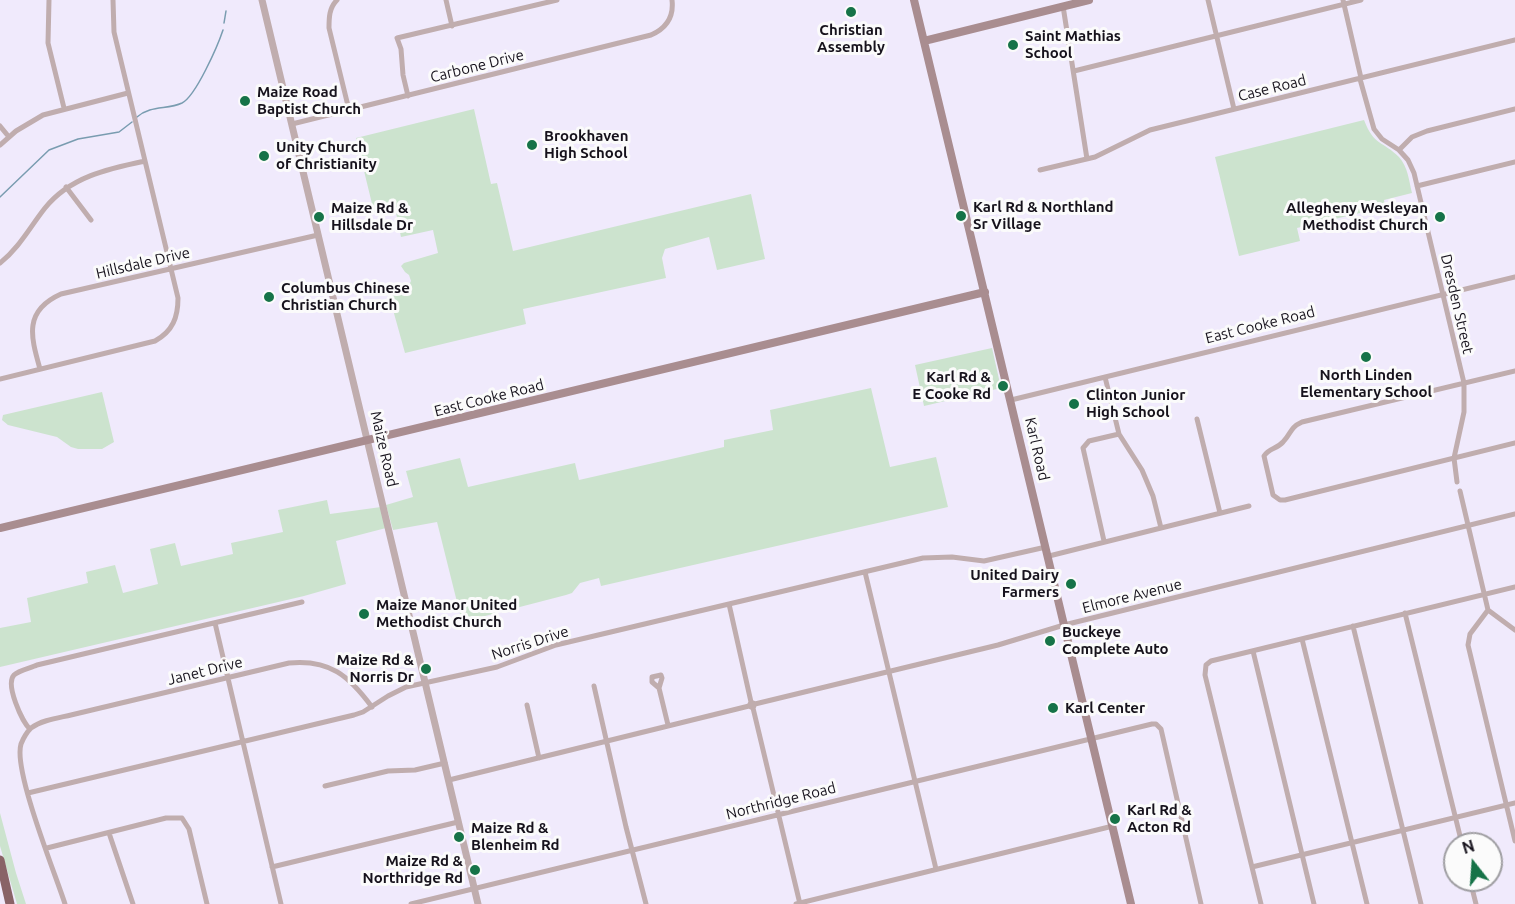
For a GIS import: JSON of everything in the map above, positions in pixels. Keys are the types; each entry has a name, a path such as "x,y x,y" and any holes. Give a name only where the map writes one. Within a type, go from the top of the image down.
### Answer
{"highway":[{"path":"0,860 9,904"},
{"path":"0,886 9,904"}],"main road":[{"name":"Karl Road","path":"914,0 1131,904"},
{"path":"924,41 1089,0"},
{"name":"East Cooke Road","path":"0,528 985,292"}],"street":[{"path":"49,0 48,44 64,108"},
{"path":"0,379 147,344 162,338 169,331 178,311 178,298 114,32 113,0"},
{"name":"Maize Road","path":"262,0 478,904"},
{"path":"337,0 329,16 329,28 349,110"},
{"path":"446,0 452,26"},
{"path":"408,96 403,75 402,54 397,38 557,0"},
{"name":"Carbone Drive","path":"292,124 651,35 666,26 671,16 672,0"},
{"path":"1208,0 1234,110"},
{"path":"1074,71 1343,2 1361,0"},
{"name":"Dresden Street","path":"1343,2 1374,129 1382,139 1399,150 1408,160 1417,186 1443,294 1464,383 1464,412 1454,458 1457,482"},
{"path":"1063,6 1087,159"},
{"name":"Case Road","path":"1040,170 1108,152 1141,133 1515,40"},
{"path":"0,145 43,115 128,93"},
{"path":"1399,150 1412,138 1427,131 1515,109"},
{"path":"0,126 9,137"},
{"path":"0,263 20,243 55,196 66,188 101,171 144,161"},
{"path":"1417,186 1515,162"},
{"path":"66,188 91,220"},
{"name":"Hillsdale Drive","path":"40,369 32,333 35,315 46,302 61,294 318,235"},
{"name":"East Cooke Road","path":"1011,400 1515,277"},
{"path":"1515,371 1295,425 1282,444 1269,449 1264,456 1275,498 1285,500 1515,443"},
{"path":"1105,377 1119,434 1130,454 1143,470 1153,496 1161,528"},
{"path":"1197,419 1220,513"},
{"path":"1104,541 1083,448 1089,441 1119,434"},
{"path":"1460,491 1488,610 1515,630"},
{"name":"Norris Drive","path":"28,793 354,715 397,691 509,663 556,645 923,558 952,557 984,561 1047,551 1104,541 1250,506"},
{"name":"Elmore Avenue","path":"449,780 998,645 1065,625 1515,514"},
{"path":"865,572 936,870"},
{"path":"1261,904 1205,675 1206,665 1211,661 1515,587"},
{"path":"65,904 28,793 20,761 21,744 30,729 19,715 12,679 15,673 302,602"},
{"path":"729,604 799,904 1113,826"},
{"path":"1488,610 1470,634 1468,645 1515,841"},
{"path":"1405,613 1459,832"},
{"path":"215,623 281,904"},
{"path":"1353,626 1421,904"},
{"path":"1302,639 1367,904"},
{"path":"1253,651 1314,904"},
{"name":"Janet Drive","path":"30,729 42,722 289,663 315,663 333,669 348,679 372,707"},
{"path":"594,687 646,904"},
{"path":"659,688 668,725"},
{"path":"527,705 539,758"},
{"name":"Northridge Road","path":"411,904 1152,723 1161,729 1201,904"},
{"path":"326,786 388,771 415,770 445,763"},
{"path":"1252,867 1515,803"},
{"path":"47,848 166,818 182,818 189,829 207,904"},
{"path":"272,867 458,822"},
{"path":"109,832 133,904"}],"green space":[{"path":"474,109 491,184 497,183 513,251 751,194 765,259 717,270 709,237 665,249 662,258 666,278 523,309 526,324 405,353 387,294 390,290 409,285 411,281 409,275 401,266 404,263 438,253 433,230 401,237 395,208 374,212 356,138"},
{"path":"1364,120 1375,139 1402,161 1408,174 1412,193 1384,200 1385,207 1297,228 1300,241 1239,256 1215,157"},
{"path":"992,348 1001,388 924,406 915,365"},
{"path":"871,388 890,467 936,457 948,507 601,586 599,578 580,583 572,593 566,595 462,622 437,522 393,530 386,505 413,497 406,471 460,458 468,487 575,463 579,480 724,447 724,440 773,430 770,410"},
{"path":"102,392 114,442 102,449 71,447 57,437 8,425 2,420 3,415"},
{"path":"327,500 330,514 381,507 386,528 336,541 346,584 304,596 0,667 0,628 31,622 27,598 88,583 86,572 115,565 123,593 158,584 150,549 175,543 181,566 233,554 231,543 283,532 278,510"},
{"path":"0,813 26,904 17,904 0,846"}],"waterway":[{"path":"224,23 226,11"},
{"path":"137,117 153,109 182,103 188,98 206,70 223,30"},
{"path":"0,197 49,150 78,139 119,132 132,122"}],"place":[{"name":"Christian Assembly","path":"851,12"},
{"name":"Saint Mathias School","path":"1013,45"},
{"name":"Maize Road Baptist Church","path":"245,101"},
{"name":"Brookhaven High School","path":"532,145"},
{"name":"Unity Church of Christianity","path":"264,156"},
{"name":"Karl Rd & Northland Sr Village","path":"961,216"},
{"name":"Maize Rd & Hillsdale Dr","path":"319,217"},
{"name":"Allegheny Wesleyan Methodist Church","path":"1440,217"},
{"name":"Columbus Chinese Christian Church","path":"269,297"},
{"name":"North Linden Elementary School","path":"1366,357"},
{"name":"Karl Rd & E Cooke Rd","path":"1003,386"},
{"name":"Clinton Junior High School","path":"1074,404"},
{"name":"United Dairy Farmers","path":"1071,584"},
{"name":"Maize Manor United Methodist Church","path":"364,614"},
{"name":"Buckeye Complete Auto","path":"1050,641"},
{"name":"Maize Rd & Norris Dr","path":"426,669"},
{"name":"Karl Center","path":"1053,708"},
{"name":"Karl Rd & Acton Rd","path":"1115,819"},
{"name":"Maize Rd & Blenheim Rd","path":"459,837"},
{"name":"Maize Rd & Northridge Rd","path":"475,870"}]}
